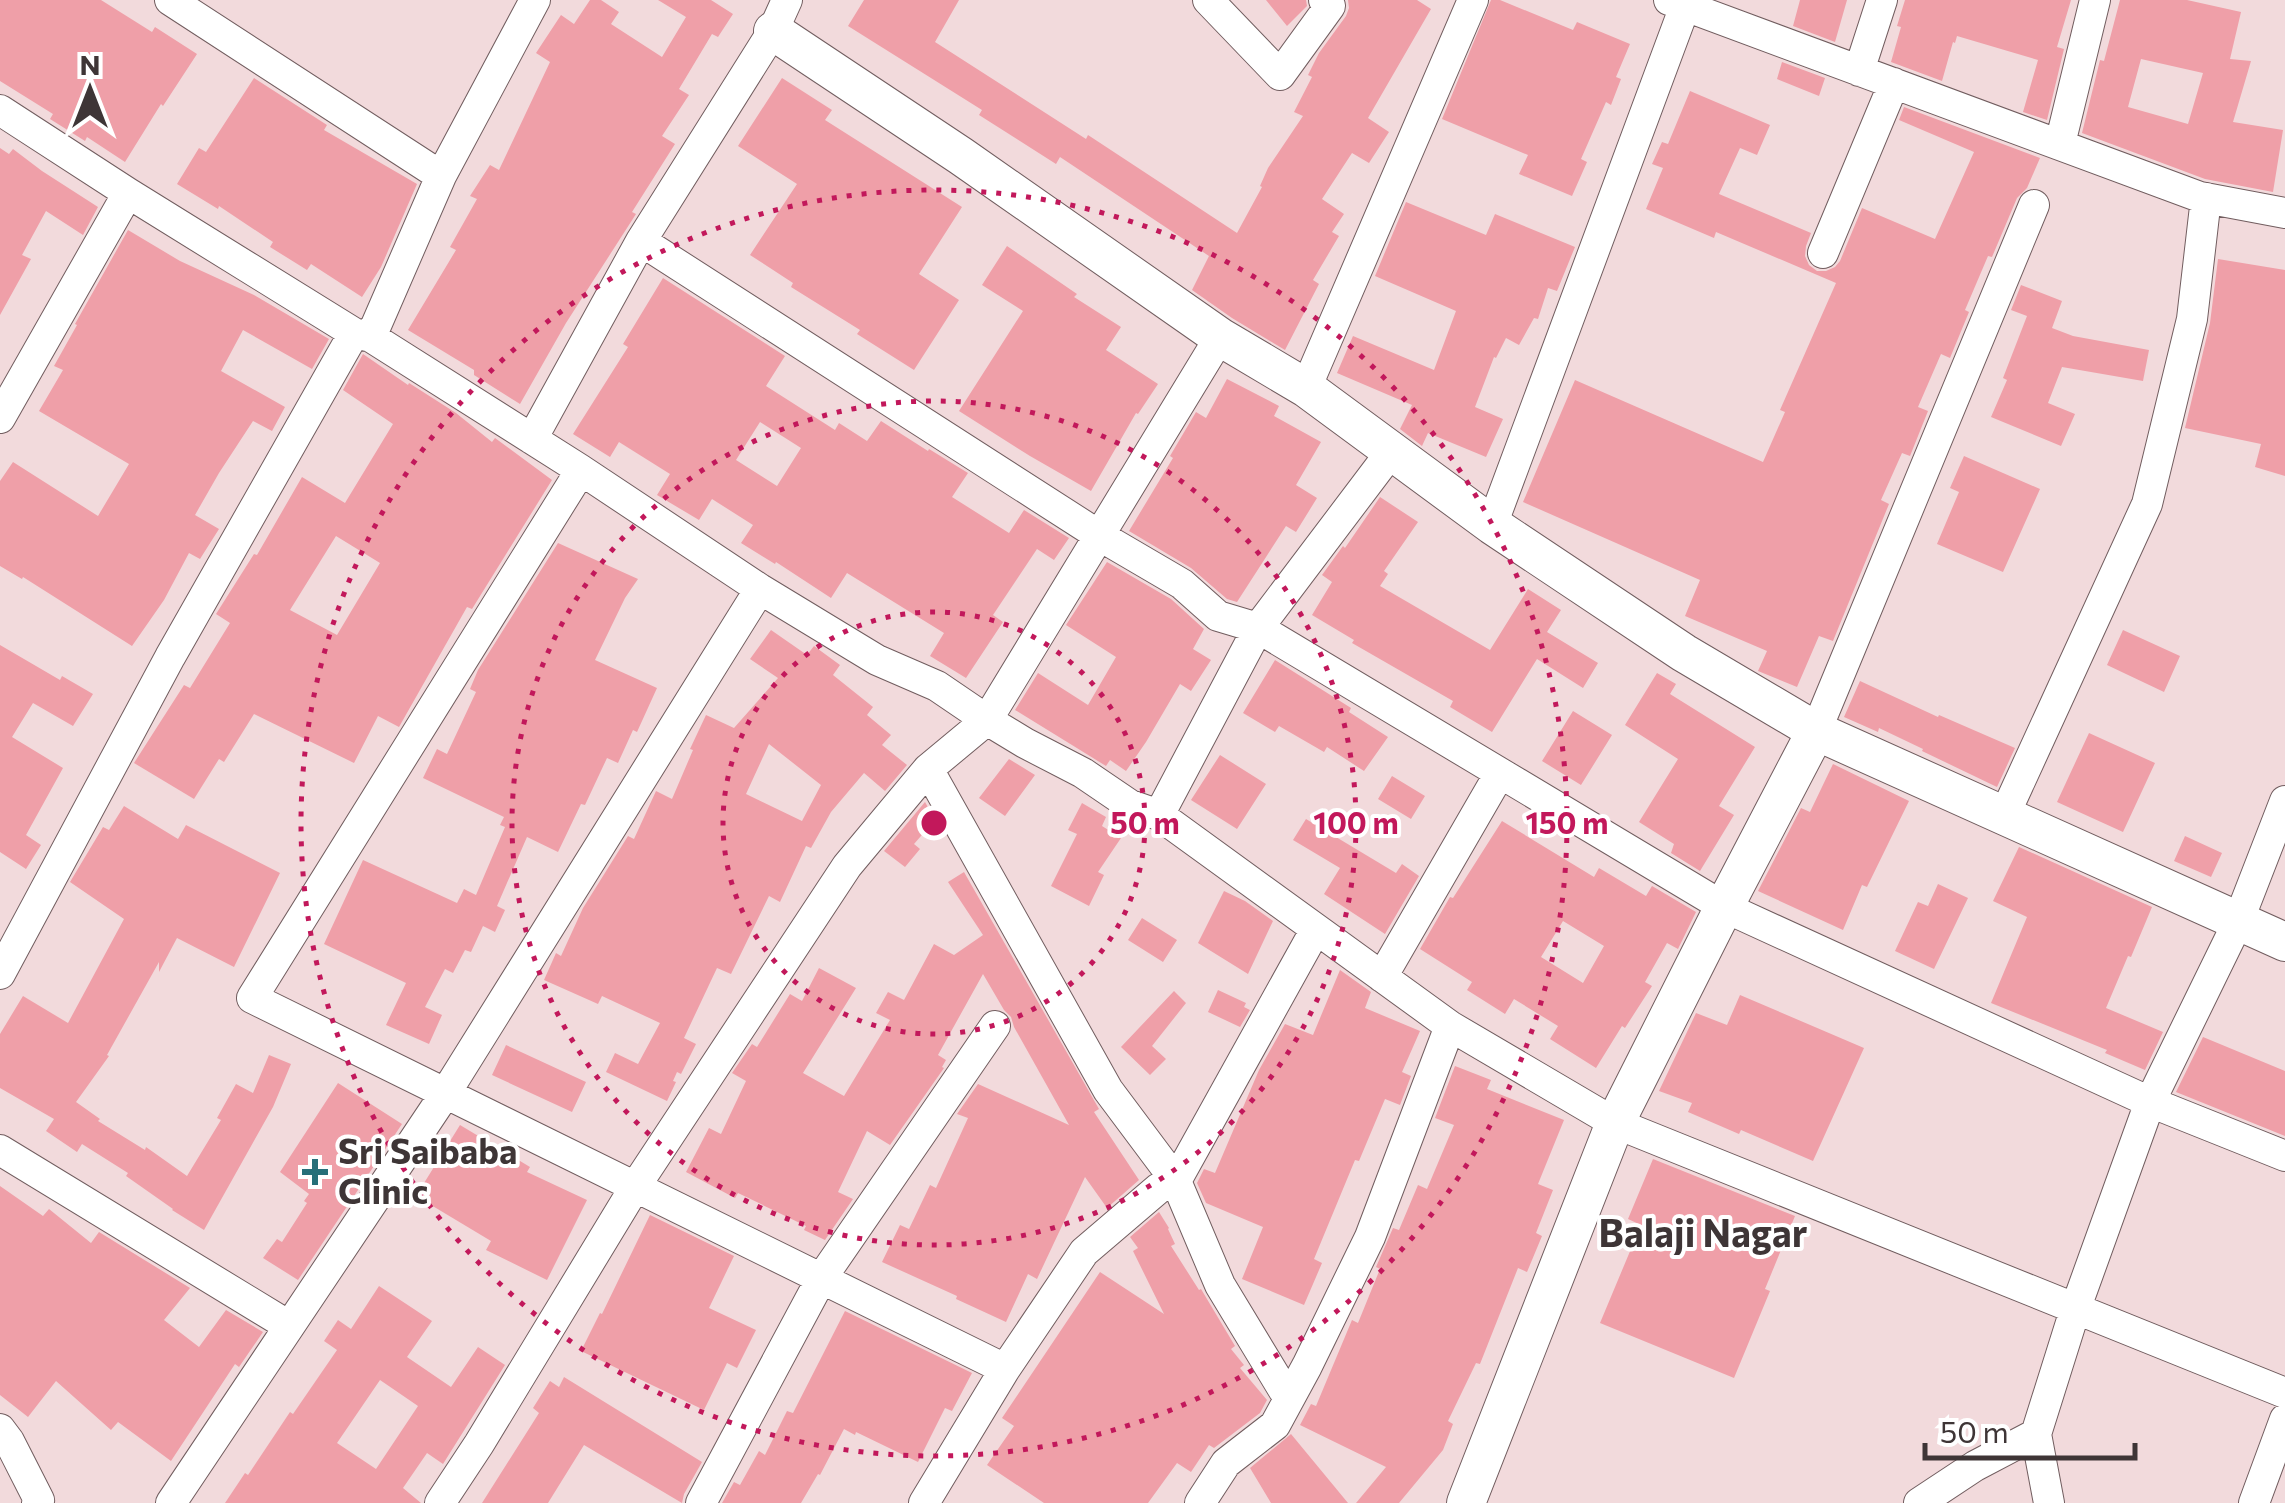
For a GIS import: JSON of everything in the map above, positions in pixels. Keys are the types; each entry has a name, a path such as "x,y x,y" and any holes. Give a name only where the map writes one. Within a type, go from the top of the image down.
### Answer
{"street":[{"path":"0,974 170,656 363,335 441,176 535,0"},
{"path":"1208,0 1280,75 1330,6 1324,0"},
{"path":"1306,388 1473,0"},
{"path":"1860,71 1882,0"},
{"path":"2060,144 2095,0"},
{"path":"1492,524 1677,3 2206,198 2285,213"},
{"path":"183,4 441,176"},
{"path":"532,439 641,241 780,16 962,156 1220,338 1306,388 1492,524 1684,653 1816,731 2285,942"},
{"path":"1823,254 1894,83"},
{"path":"0,110 128,193 532,439 760,589 877,660 938,686 1025,743 1083,773 1130,806 1159,815 1450,1026 1615,1123 2285,1393"},
{"path":"0,418 128,193"},
{"path":"2004,816 2147,504 2192,319 2206,198"},
{"path":"1466,1503 1615,1123 1816,731 2034,206"},
{"path":"641,241 1100,536 1182,584 1218,616 1258,628 1724,907 2150,1102 2285,1156"},
{"path":"440,1503 635,1187 847,866 928,769 988,720 1220,338"},
{"path":"1159,815 1258,628 1391,452"},
{"path":"581,470 252,998 1005,1368"},
{"path":"171,1503 445,1094 760,589"},
{"path":"928,769 1108,1090 1176,1181 1220,1285 1289,1399"},
{"path":"1382,977 1500,773"},
{"path":"2049,1503 2036,1434 2074,1310 2150,1102 2238,922 2285,801"},
{"path":"924,1503 1005,1368 1084,1252 1159,1188 1176,1181 1316,929"},
{"path":"701,1503 821,1278 995,1026"},
{"path":"1200,1503 1226,1463 1275,1424 1289,1399 1370,1236 1450,1026"},
{"path":"0,1150 288,1326"},
{"path":"2254,1503 2285,1419"},
{"path":"0,1429 10,1441 38,1503"},
{"path":"1919,1503 1975,1466 2036,1434"}],"building":[{"path":"0,0 101,0 197,54 125,162 50,119 53,114 0,81"},
{"path":"590,0 601,0 619,12 611,24 662,57 686,17 658,0 711,0 733,14 718,37 712,34 679,89 689,95 662,136 675,144 520,404 474,375 474,370 408,330 456,250 450,247 477,199 470,196 490,165 499,170 550,62 536,53 561,15 574,24"},
{"path":"864,0 959,0 935,42 1086,139 1088,135 1237,233 1268,168 1303,116 1294,112 1312,77 1308,75 1346,16 1348,0 1417,0 1431,9 1368,118 1389,132 1369,163 1352,153 1322,199 1344,214 1332,232 1339,236 1313,280 1319,284 1285,350 1192,290 1209,256 1060,157 1056,164 979,115 982,110 848,26"},
{"path":"1266,0 1306,0 1307,6 1287,26"},
{"path":"1491,0 1500,0 1573,30 1577,22 1630,44 1616,77 1621,79 1611,105 1606,102 1581,159 1587,162 1572,196 1519,174 1528,155 1442,119"},
{"path":"1800,0 1847,0 1835,42 1793,26"},
{"path":"1905,0 2071,0 2057,47 2064,49 2047,120 2023,112 2038,60 1957,36 1942,81 1891,62"},
{"path":"2120,0 2187,0 2241,12 2230,59 2251,61 2233,122 2283,130 2273,192 2205,179 2082,133 2100,60 2104,61","holes":["2141,59 2203,73 2188,124 2128,107"]},
{"path":"1782,62 1825,78 1819,96 1777,79"},
{"path":"254,78 327,125 324,130 417,184 381,267 362,297 311,264 307,270 270,247 273,242 219,206 218,209 177,184 199,148 206,152"},
{"path":"782,78 832,110 825,120 962,207 919,274 959,300 914,370 857,334 860,330 791,287 793,283 750,255 797,184 738,146"},
{"path":"1690,91 1770,125 1757,155 1740,148 1719,194 1811,233 1805,256 1817,271 1826,271 1840,261 1862,208 1935,239 1974,152 1899,120 1904,107 2040,158 2027,188 2017,198 1992,257 1988,256 1950,358 1941,354 1918,407 1928,411 1910,456 1902,453 1881,500 1889,504 1833,641 1819,636 1797,687 1758,671 1767,651 1685,616 1700,580 1523,502 1575,380 1763,462 1785,412 1780,410 1836,283 1716,232 1714,238 1646,209 1663,168 1652,164 1662,142 1668,144"},
{"path":"0,148 9,154 13,149 98,207 83,235 46,211 22,255 31,259 0,315"},
{"path":"1406,202 1486,235 1495,214 1575,247 1557,291 1548,288 1538,319 1534,318 1519,345 1506,338 1494,357 1475,407 1503,419 1486,457 1428,433 1422,446 1400,429 1412,405 1337,373 1353,336 1434,370 1456,311 1375,276"},
{"path":"128,230 329,339 312,369 243,330 221,371 285,407 272,431 253,421 219,473 195,515 219,529 200,559 189,553 164,600 132,646 0,566 0,481 13,462 98,516 129,464 39,411 63,370 54,366"},
{"path":"1007,246 1121,327 1106,350 1158,384 1136,413 1091,491 959,411 1023,311 982,285"},
{"path":"2218,259 2285,270 2285,476 2255,467 2261,444 2185,428 2210,323"},
{"path":"663,278 785,356 766,386 835,430 839,423 867,441 881,421 929,449 968,473 952,497 1009,533 1024,510 1069,538 1054,560 1037,549 993,615 1003,622 966,678 930,656 944,633 847,573 831,598 741,543 753,525 712,499 699,520 657,495 670,474 619,442 610,457 573,434 628,347 623,344","holes":["760,422 801,448 777,486 736,460"]},
{"path":"2021,285 2062,301 2052,328 2073,336 2149,350 2143,381 2062,367 2048,403 2075,414 2061,446 1991,417 2027,316 2011,310"},
{"path":"363,354 456,413 492,442 495,438 552,480 472,609 467,607 399,727 378,716 354,763 254,714 224,762 219,759 194,799 134,763 184,685 190,688 230,623 216,614 254,554 257,555 302,477 345,503 393,424 343,390","holes":["336,536 380,563 337,635 290,610"]},
{"path":"1227,379 1279,406 1274,416 1321,442 1296,485 1317,498 1296,532 1286,526 1237,602 1227,599 1191,568 1129,531 1196,412 1206,418"},
{"path":"1964,456 2040,489 2003,572 1937,544 1959,492 1950,488"},
{"path":"1380,497 1418,522 1384,571 1388,574 1380,586 1490,650 1528,589 1561,610 1547,632 1598,663 1583,688 1537,659 1492,732 1450,707 1453,701 1352,643 1354,640 1312,615 1332,582 1322,575"},
{"path":"558,543 638,579 595,660 657,688 618,763 607,758 558,852 527,837 497,906 505,910 495,932 483,926 471,952 465,950 453,973 445,969 425,1007 442,1015 429,1044 386,1025 406,983 324,944 363,860 457,903 464,889 476,895 505,827 500,825 504,817 423,778 437,749 447,754 476,692 470,689 478,670"},
{"path":"1107,562 1171,599 1204,629 1193,649 1211,660 1191,691 1180,684 1126,771 1110,760 1106,766 1015,710 1038,673 1088,705 1116,657 1066,625"},
{"path":"771,630 807,655 814,646 840,665 833,675 873,707 867,715 891,735 882,745 907,765 885,791 864,773 831,812 811,848 806,846 780,902 769,896 731,974 717,968 684,1038 696,1044 681,1074 677,1072 667,1101 606,1072 615,1053 638,1064 660,1023 602,996 598,1004 544,980 556,953 561,956 583,908 628,836 634,839 656,791 672,799 706,715 734,728 778,678 750,659","holes":["769,744 821,785 802,821 746,794"]},
{"path":"2123,630 2180,656 2164,692 2107,665"},
{"path":"0,645 93,694 73,726 33,703 12,737 63,768 26,835 41,845 26,869 0,852"},
{"path":"1275,660 1351,708 1349,712 1388,737 1364,771 1327,747 1324,752 1279,726 1275,732 1243,713"},
{"path":"1657,673 1676,684 1670,694 1755,747 1719,806 1734,815 1700,871 1671,853 1674,844 1639,822 1678,759 1625,725"},
{"path":"1860,681 2015,748 1997,787 1879,728 1878,732 1844,717"},
{"path":"1573,711 1612,735 1581,785 1542,761"},
{"path":"2089,733 2155,763 2123,832 2057,802"},
{"path":"1220,755 1266,784 1237,829 1191,800"},
{"path":"1009,759 1035,775 1005,816 979,798"},
{"path":"1833,764 1909,801 1867,887 1862,885 1843,930 1758,891 1801,808 1810,812"},
{"path":"1392,776 1425,796 1411,819 1378,799"},
{"path":"925,802 935,820 914,844 920,849 905,867 884,851"},
{"path":"1082,803 1106,817 1102,826 1121,838 1098,872 1104,875 1089,906 1051,886 1077,834 1068,830"},
{"path":"124,806 178,839 186,825 280,873 234,967 177,938 159,972 159,962 109,1056 76,1102 98,1121 145,1150 146,1147 187,1176 221,1120 217,1118 236,1084 253,1093 269,1055 291,1064 273,1107 204,1230 82,1144 77,1152 46,1131 54,1119 0,1088 0,1034 23,996 68,1023 124,919 70,882 103,827 109,830"},
{"path":"1306,819 1396,873 1402,864 1419,876 1385,934 1324,894 1340,868 1293,840"},
{"path":"1502,821 1594,877 1599,868 1646,896 1652,886 1696,912 1678,949 1667,943 1645,982 1652,986 1596,1068 1550,1039 1558,1026 1514,999 1505,1014 1467,990 1472,982 1420,949 1450,897 1453,898","holes":["1563,921 1604,946 1583,983 1541,957"]},
{"path":"2185,836 2222,853 2211,877 2174,861"},
{"path":"2019,847 2152,907 2106,1008 2163,1032 2145,1070 2105,1053 2107,1050 1991,1003 2027,917 1993,901"},
{"path":"964,872 1099,1109 1094,1112 1139,1180 1107,1208 1085,1177 1037,1279 1028,1274 1006,1322 882,1262 900,1225 909,1229 930,1185 936,1188 968,1118 957,1114 978,1084 1069,1125 1011,1017 983,974 938,1055 946,1060 944,1068 890,1145 867,1131 838,1192 853,1199 825,1240 804,1230 806,1226 738,1193 735,1198 686,1172 709,1128 721,1134 746,1081 732,1073 752,1044 757,1047 790,994 802,1001 819,968 856,988 803,1073 844,1096 890,1020 876,1013 888,992 904,1000 934,944 954,955 983,935 948,882"},
{"path":"1938,884 1968,898 1934,969 1895,951 1918,902 1928,906"},
{"path":"1224,891 1273,921 1248,974 1198,943"},
{"path":"1142,918 1177,940 1163,962 1128,940"},
{"path":"1340,970 1371,992 1365,1008 1420,1031 1402,1072 1411,1076 1400,1105 1385,1099 1359,1161 1355,1160 1314,1259 1322,1263 1304,1305 1242,1279 1263,1227 1206,1203 1197,1183 1204,1169 1215,1173 1259,1070 1285,1024 1313,1035"},
{"path":"1218,990 1246,1003 1244,1007 1250,1010 1240,1027 1208,1012"},
{"path":"1174,991 1186,1003 1152,1046 1166,1059 1150,1075 1121,1047"},
{"path":"1740,995 1864,1048 1813,1161 1688,1112 1692,1103 1659,1091 1696,1013 1727,1025"},
{"path":"2203,1037 2285,1071 2285,1136 2176,1092"},
{"path":"506,1045 586,1082 572,1112 492,1075"},
{"path":"1455,1066 1491,1080 1487,1089 1564,1120 1538,1184 1553,1190 1536,1233 1542,1236 1527,1272 1518,1268 1480,1364 1476,1363 1448,1421 1453,1424 1443,1450 1399,1503 1356,1503 1386,1467 1300,1425 1311,1404 1316,1406 1352,1320 1358,1323 1393,1228 1399,1230 1418,1185 1427,1189 1454,1125 1435,1118"},
{"path":"338,1083 402,1124 298,1280 263,1258 277,1239 282,1242 309,1194 280,1172"},
{"path":"460,1125 530,1167 527,1172 587,1200 547,1280 486,1250 491,1241 416,1196"},
{"path":"1653,1159 1795,1216 1765,1289 1770,1291 1734,1378 1600,1323 1641,1225 1628,1219"},
{"path":"0,1186 43,1216 49,1209 91,1243 99,1232 190,1288 164,1320 199,1347 226,1310 263,1332 239,1367 235,1364 171,1461 118,1422 111,1430 56,1381 28,1417 0,1395"},
{"path":"1159,1212 1175,1244 1171,1246 1235,1346 1231,1349 1244,1365 1240,1368 1267,1400 1260,1413 1214,1448 1209,1445 1191,1472 1177,1463 1148,1503 1044,1503 987,1465 1014,1426 1002,1418 1100,1272 1164,1314 1130,1237"},
{"path":"650,1215 734,1256 709,1308 756,1330 737,1368 727,1363 704,1410 581,1351"},
{"path":"379,1286 432,1321 407,1357 451,1387 478,1347 505,1365 443,1464 427,1453 403,1488 421,1503 225,1503 337,1350 324,1341 338,1320 351,1329","holes":["380,1380 418,1406 376,1469 337,1443"]},
{"path":"845,1311 972,1373 952,1411 945,1408 918,1462 844,1429 801,1503 722,1503 734,1482 740,1485 759,1451 765,1455 787,1411 793,1413"},
{"path":"564,1377 702,1462 682,1503 584,1445 548,1503 482,1503 539,1413 533,1408 550,1381 559,1387"},
{"path":"1291,1434 1348,1503 1271,1503 1250,1468"}],"place":[{"name":"Sri Saibaba Clinic","path":"315,1172"}],"district":[{"name":"Balaji Nagar","path":"1703,1234"}]}
